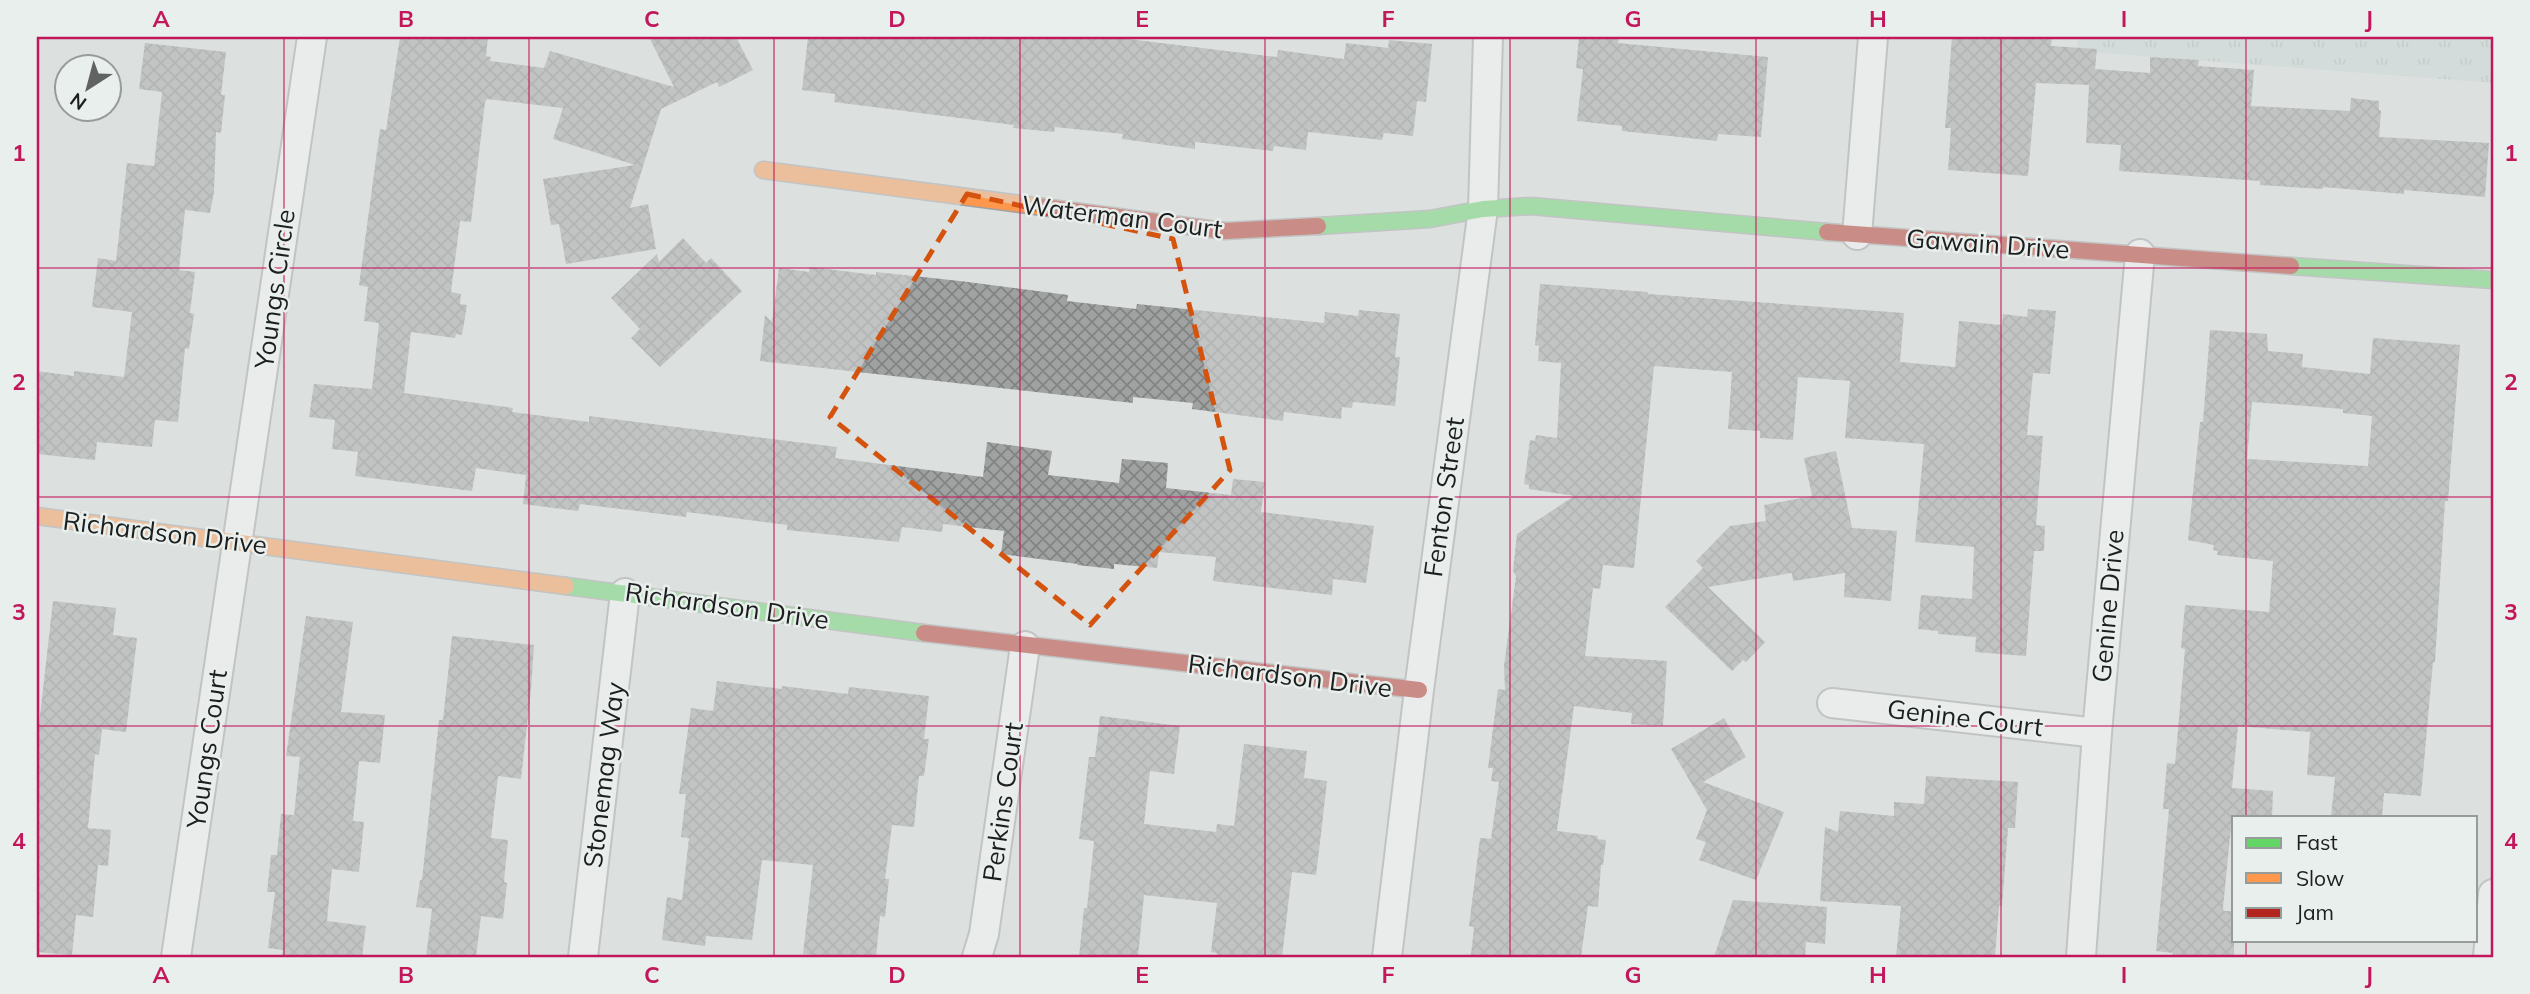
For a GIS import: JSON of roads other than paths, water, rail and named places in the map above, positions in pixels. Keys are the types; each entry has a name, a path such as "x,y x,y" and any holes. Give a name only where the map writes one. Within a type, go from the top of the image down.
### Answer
{"street":[{"name":"Youngs Circle","path":"238,541 312,37"},
{"name":"Fenton Street","path":"1387,957 1419,691 1483,209 1488,37"},
{"path":"1857,235 1873,37"},
{"name":"Waterman Court","path":"763,170 1225,232 1430,219 1483,209"},
{"name":"Gawain Drive","path":"1483,209 1531,206 1857,235 2493,280"},
{"name":"Genine Drive","path":"2081,957 2097,733 2140,254"},
{"name":"Richardson Drive","path":"37,516 1026,646 1419,691"},
{"name":"Youngs Court","path":"176,957 238,541"},
{"name":"Stonemag Way","path":"583,957 625,593"},
{"name":"Perkins Court","path":"976,957 984,934 1026,646"},
{"name":"Genine Court","path":"1832,703 2097,733"},
{"path":"2488,957 2493,894"}]}
